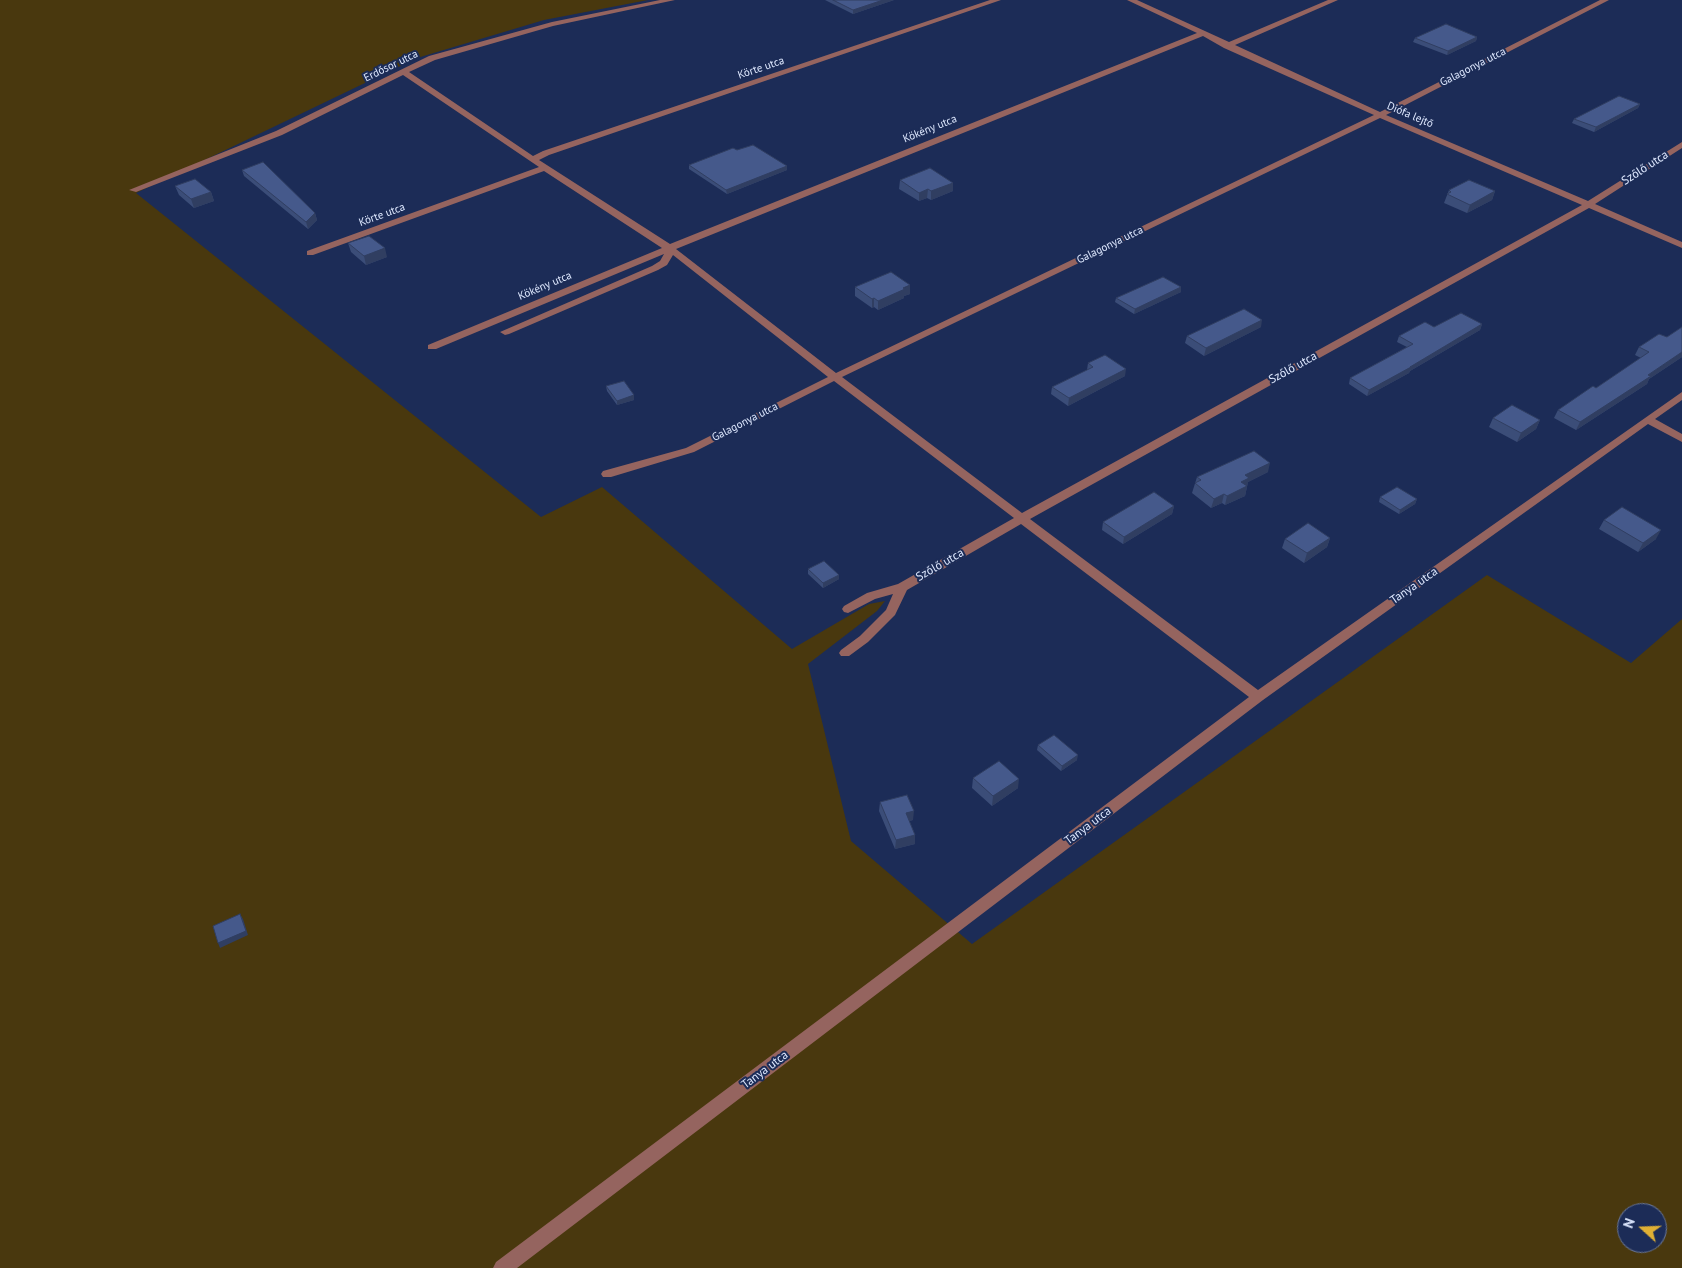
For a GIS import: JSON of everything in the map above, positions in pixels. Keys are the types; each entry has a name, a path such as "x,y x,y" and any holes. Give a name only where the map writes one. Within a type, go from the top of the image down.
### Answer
{"street":[{"name":"Erdősor utca","path":"133,190 279,133 432,58 552,24 671,0"},
{"name":"Körte utca","path":"533,160 546,153 997,0"},
{"name":"Diófa lejtő","path":"1131,0 1201,34 1380,115 1682,245"},
{"path":"1227,46 1334,0"},
{"name":"Galagonya utca","path":"608,474 690,450 835,377 1380,115 1605,0"},
{"name":"Kökény utca","path":"432,347 669,248 1201,34"},
{"path":"404,72 545,168 669,248 835,377 1258,697"},
{"name":"Szőlő utca","path":"848,609 870,596 902,587 1022,518 1588,205 1682,144"},
{"name":"Körte utca","path":"310,253 545,168"},
{"path":"505,332 655,268 664,263 668,256 669,248"},
{"name":"Tanya utca","path":"502,1268 1258,697 1682,395"},
{"path":"1648,420 1682,439"},
{"name":"Szőlő utca","path":"845,653 864,640 891,612 902,587"}],"shaded area":[{"path":"0,0 648,0 544,20 417,58 136,193 541,517 602,487 792,649 869,604 885,601 877,611 808,664 851,841 972,944 1487,575 1631,663 1682,619 1682,1268 0,1268"}],"building":[{"path":"833,0 883,0 853,10"},
{"path":"1446,24 1477,37 1448,51 1415,38"},
{"path":"1619,96 1640,104 1596,127 1574,119"},
{"path":"753,145 787,166 726,190 689,165 733,148 737,150"},
{"path":"263,162 315,213 306,222 242,170"},
{"path":"930,168 953,183 919,193 900,180"},
{"path":"195,179 211,192 191,199 175,186"},
{"path":"1469,180 1495,191 1470,205 1447,194 1451,192 1449,190"},
{"path":"369,236 385,248 364,256 348,243"},
{"path":"891,272 910,285 878,301 855,287"},
{"path":"1163,277 1181,287 1135,309 1116,298"},
{"path":"1244,309 1262,320 1206,348 1187,336"},
{"path":"1461,313 1482,324 1369,390 1350,378 1413,344 1399,336 1425,322 1434,327"},
{"path":"1682,327 1682,352 1648,375 1651,376 1580,422 1558,410 1593,386 1596,388 1649,352 1639,347 1659,334 1667,337"},
{"path":"1105,355 1126,369 1069,398 1052,387 1093,367 1088,363"},
{"path":"624,381 634,395 617,401 606,386"},
{"path":"1512,405 1540,420 1521,433 1493,418"},
{"path":"1254,451 1270,463 1245,475 1249,478 1241,482 1247,486 1227,496 1224,494 1214,499 1195,483 1201,480 1197,477"},
{"path":"1397,487 1417,499 1400,510 1380,497"},
{"path":"1154,492 1174,506 1124,537 1103,522"},
{"path":"1622,507 1661,530 1643,543 1604,520"},
{"path":"1308,523 1330,538 1307,553 1285,539"},
{"path":"824,561 839,575 823,583 808,569"},
{"path":"1054,735 1078,755 1062,766 1038,745"},
{"path":"999,761 1019,779 993,796 973,778"},
{"path":"907,795 914,811 906,813 915,835 896,840 880,802"},
{"path":"240,914 246,931 218,943 213,926"}]}
